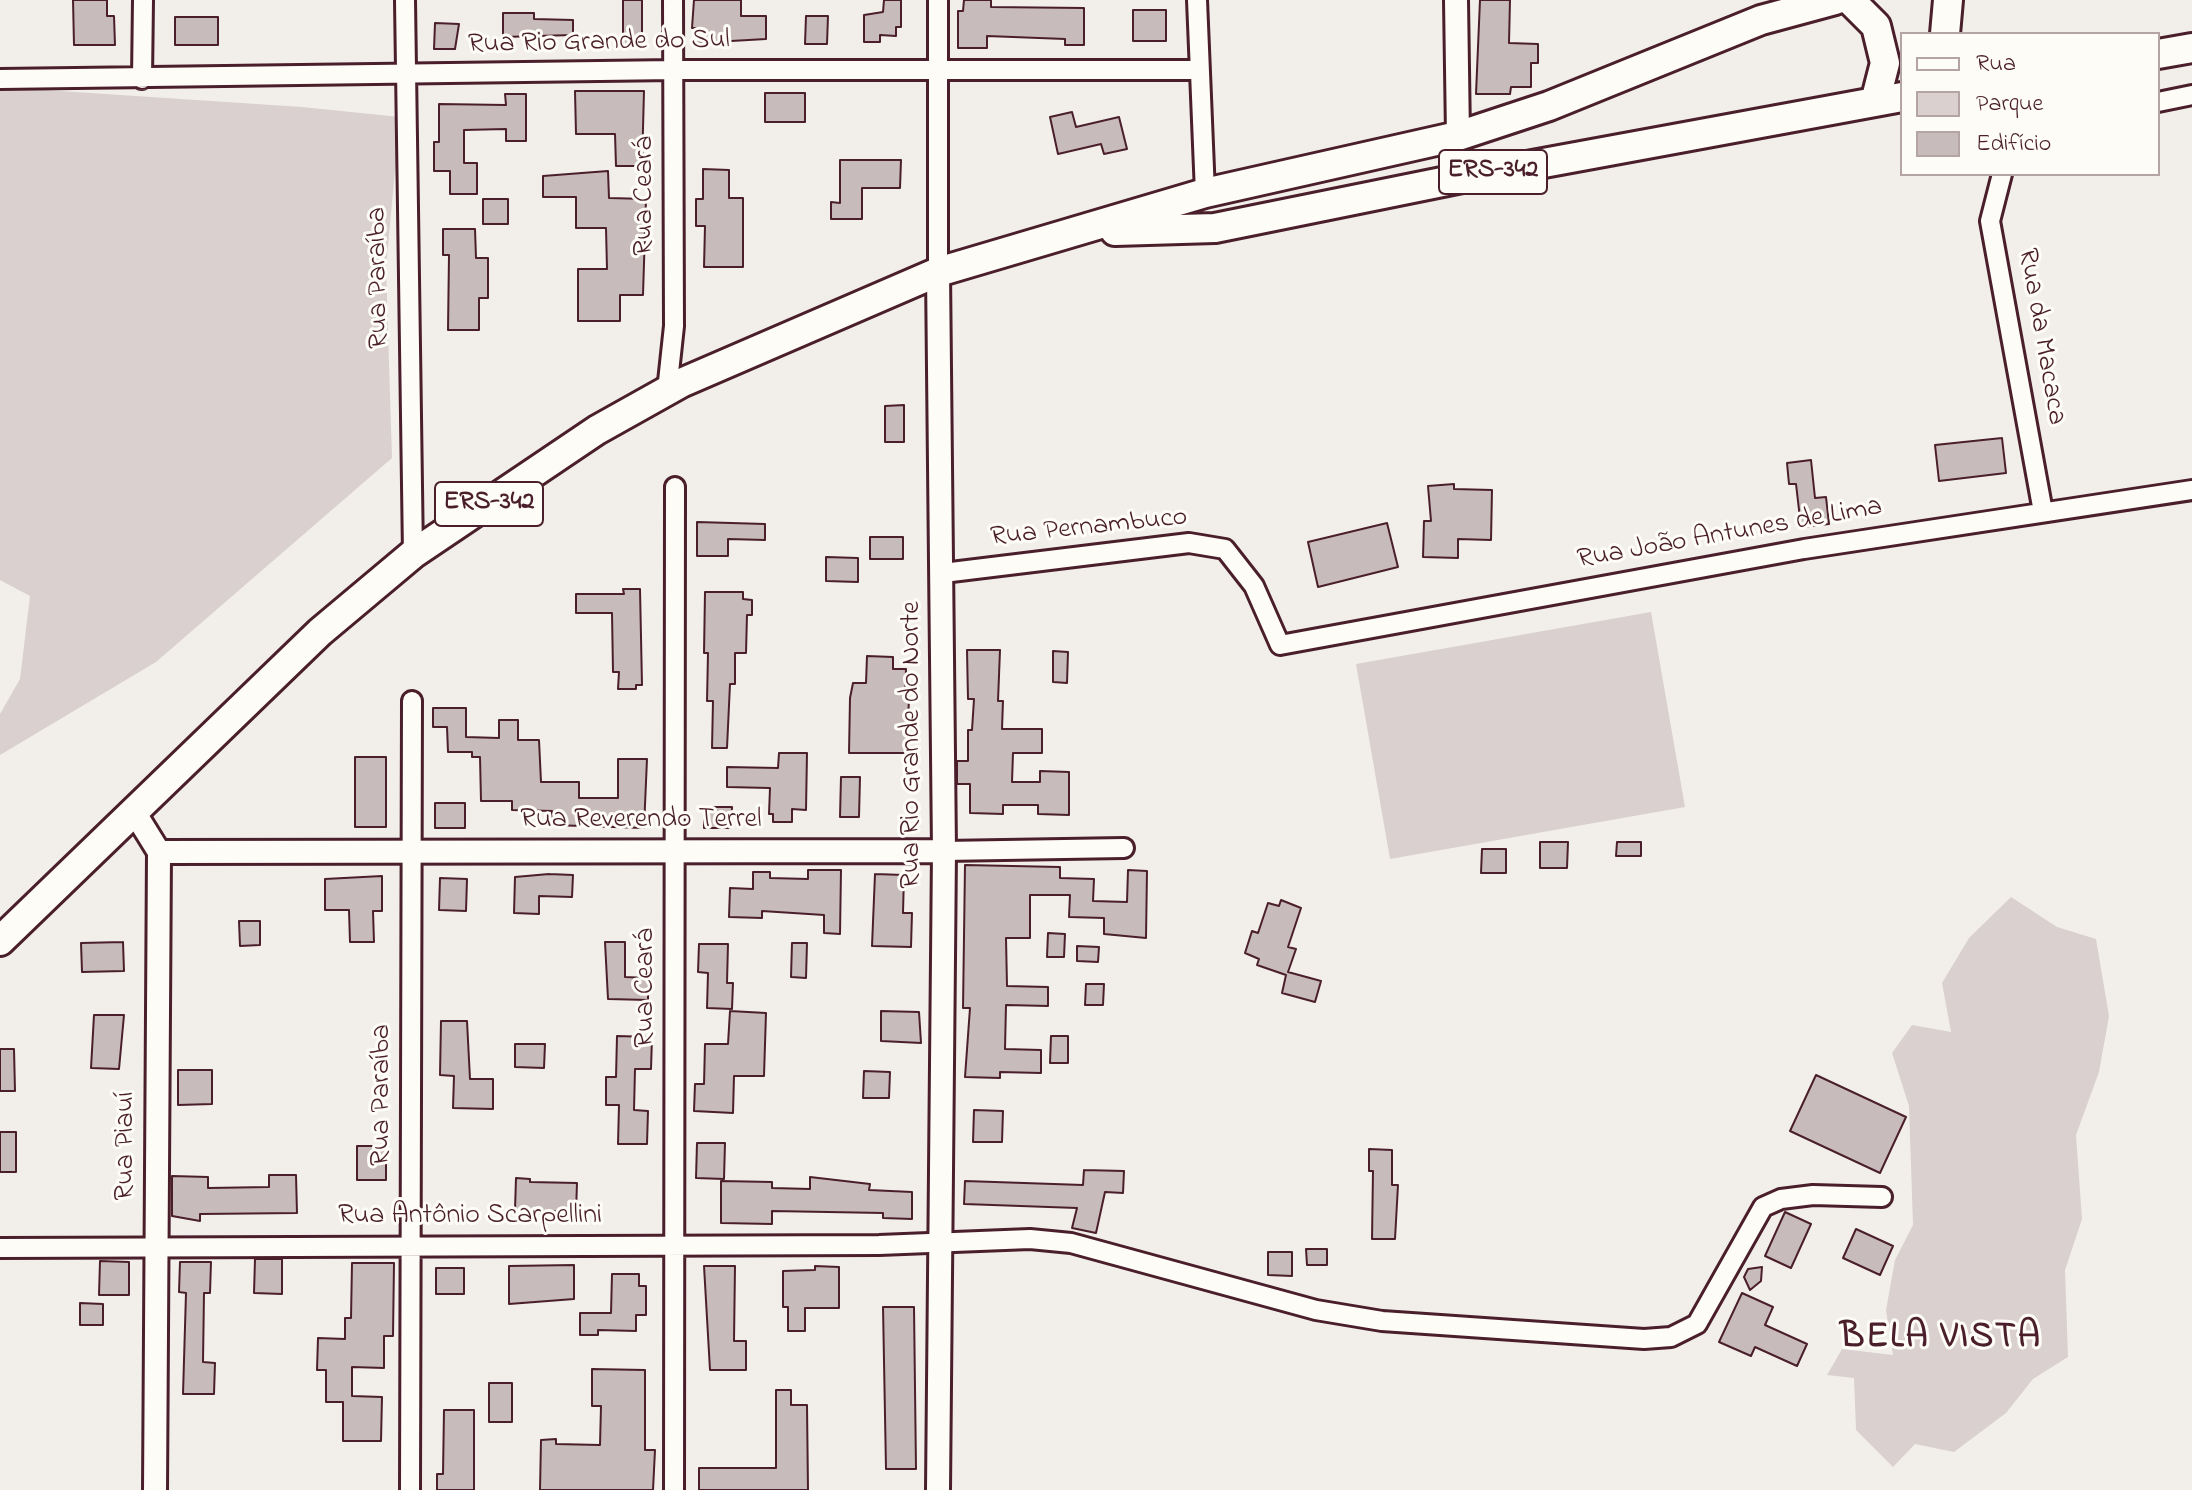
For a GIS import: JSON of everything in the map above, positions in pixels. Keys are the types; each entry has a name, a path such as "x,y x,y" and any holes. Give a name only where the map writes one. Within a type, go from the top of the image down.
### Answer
{"main road":[{"name":"ERS-342","path":"0,941 320,632 413,554 597,430 667,391 819,321 938,272 1205,193 1458,136 1549,106 1761,20 1835,0"},
{"path":"1850,0 1876,26 1885,63 1888,100"},
{"path":"1945,32 1948,0"},
{"path":"2160,54 2192,48"},
{"name":"ERS-342","path":"1083,231 1215,228 1888,100"}],"street":[{"path":"142,79 143,0"},
{"name":"Rua Paraíba","path":"405,0 413,554"},
{"name":"Rua Ceará","path":"667,391 674,326 673,0"},
{"name":"Rua Rio Grande do Norte","path":"938,0 944,851 938,1490"},
{"path":"1197,0 1205,193"},
{"path":"1456,0 1458,136"},
{"name":"Rua Rio Grande do Sul","path":"0,79 405,76 674,70 1199,70"},
{"path":"2160,102 2192,95"},
{"name":"Rua da Macaca","path":"2001,176 1990,221 2043,512"},
{"name":"Rua Ceará","path":"674,1490 675,487"},
{"name":"Rua João Antunes de Lima","path":"1280,645 1804,549 2192,490"},
{"name":"Rua Pernambuco","path":"943,573 1189,543 1225,549 1254,586 1280,645"},
{"name":"Rua Paraíba","path":"410,1490 412,701"},
{"path":"133,810 159,852"},
{"name":"Rua Reverendo Terrel","path":"159,852 1124,848"},
{"name":"Rua Piauí","path":"155,1490 159,852"},
{"name":"Rua Antônio Scarpellini","path":"0,1248 1030,1239 1071,1243 1316,1310 1382,1321 1644,1339 1671,1337 1697,1324 1763,1207 1781,1199 1813,1195 1882,1197"}],"green space":[{"path":"0,87 302,107 400,117 386,268 392,458 156,662 0,755 0,714 20,679 30,596 0,580"},
{"path":"1651,612 1685,807 1390,859 1356,664"},
{"path":"2011,897 2057,927 2096,939 2109,1016 2099,1072 2076,1135 2082,1219 2065,1270 2068,1357 2033,1379 2006,1413 1954,1452 1915,1444 1893,1467 1856,1430 1854,1378 1827,1375 1842,1349 1893,1355 1886,1310 1895,1260 1913,1225 1909,1106 1892,1053 1912,1025 1951,1032 1942,983 1969,938"}],"building":[{"path":"73,0 107,0 107,16 114,16 115,45 74,45"},
{"path":"623,0 642,0 642,45 623,45"},
{"path":"694,0 741,0 741,16 766,16 766,39 696,43 696,28 692,28"},
{"path":"884,0 901,0 901,27 896,27 896,36 880,35 880,42 864,42 864,15 883,12"},
{"path":"964,0 991,0 991,7 1084,8 1084,45 1065,45 1065,39 987,36 987,48 958,48 958,11 963,11"},
{"path":"1480,0 1510,0 1509,43 1538,44 1538,63 1531,63 1531,87 1511,87 1510,94 1476,94"},
{"path":"1133,10 1166,10 1166,41 1133,41"},
{"path":"503,13 534,13 534,19 573,20 573,35 503,37"},
{"path":"806,16 828,16 827,44 805,44"},
{"path":"175,17 218,17 218,45 175,45"},
{"path":"435,23 459,24 455,49 434,49"},
{"path":"575,91 644,91 642,166 616,166 615,134 576,134"},
{"path":"765,93 805,93 805,122 765,122"},
{"path":"505,94 526,94 526,141 506,141 506,129 464,130 464,163 477,163 477,194 450,194 450,171 434,171 434,142 439,142 439,104 506,105"},
{"path":"1072,112 1076,127 1119,117 1127,149 1104,154 1101,144 1058,154 1050,117"},
{"path":"840,160 901,160 900,188 862,188 862,219 831,219 831,202 840,203"},
{"path":"703,169 729,170 729,198 743,198 743,267 704,267 705,226 696,226 696,199 703,199"},
{"path":"608,171 609,198 646,199 643,295 620,295 620,321 578,321 578,269 607,269 606,228 576,228 576,197 543,197 543,176"},
{"path":"483,199 508,199 508,224 483,224"},
{"path":"443,229 475,229 476,258 488,258 488,298 479,298 479,330 448,330 449,255 443,255"},
{"path":"904,405 904,442 885,442 885,406"},
{"path":"2002,438 2006,473 1939,481 1935,445"},
{"path":"1811,460 1815,498 1826,497 1829,524 1801,527 1796,484 1789,484 1787,463"},
{"path":"1454,484 1454,489 1492,490 1491,540 1458,539 1458,558 1423,557 1424,521 1431,521 1428,486"},
{"path":"697,522 765,524 765,540 728,539 728,556 697,556"},
{"path":"1387,523 1398,567 1318,587 1308,542"},
{"path":"870,537 903,537 903,559 870,559"},
{"path":"826,557 858,558 858,582 826,581"},
{"path":"623,589 640,589 642,685 636,685 636,689 618,689 619,672 613,672 612,613 576,613 576,594 624,594"},
{"path":"705,592 743,592 743,599 752,600 752,615 747,615 746,653 735,653 735,684 730,684 727,748 712,748 713,701 707,701 708,653 704,653"},
{"path":"967,650 1000,650 998,701 1003,701 1002,729 1042,729 1042,753 1013,753 1012,782 1040,782 1040,771 1069,772 1069,815 1038,814 1038,805 1003,805 1003,814 970,813 970,784 957,784 957,761 968,761 968,730 972,730 974,699 968,699"},
{"path":"1053,651 1068,652 1067,683 1053,682"},
{"path":"867,656 893,657 893,669 906,669 905,697 909,697 907,753 849,753 850,698 853,683 866,683"},
{"path":"433,708 466,708 466,737 499,738 499,720 518,720 518,740 539,740 541,782 579,782 579,798 618,798 618,759 647,759 644,828 552,825 552,811 512,810 512,801 481,801 480,757 472,757 472,752 448,752 447,727 433,727"},
{"path":"779,753 807,753 806,810 792,809 792,822 773,822 773,814 769,814 770,788 727,787 727,767 778,768"},
{"path":"355,757 386,757 386,827 355,827"},
{"path":"841,777 860,777 859,817 840,817"},
{"path":"435,803 465,803 465,828 435,828"},
{"path":"704,807 732,807 731,828 704,828"},
{"path":"1540,842 1568,842 1567,868 1540,868"},
{"path":"1617,842 1641,842 1641,856 1616,856"},
{"path":"1482,849 1506,849 1506,873 1481,873"},
{"path":"965,865 1060,867 1060,878 1094,879 1093,901 1127,902 1128,870 1147,871 1146,938 1104,934 1104,918 1069,917 1070,895 1030,895 1030,938 1006,938 1007,986 1048,987 1048,1006 1006,1005 1005,1049 1041,1050 1041,1073 1000,1072 1000,1078 965,1077 970,1008 963,1008"},
{"path":"808,870 841,870 840,934 824,933 824,915 762,911 762,918 729,917 730,888 753,889 753,872 770,872 770,878 808,879"},
{"path":"875,874 904,875 903,913 912,913 911,947 872,946"},
{"path":"573,875 572,897 539,896 539,914 514,913 515,877"},
{"path":"382,876 382,911 373,911 374,942 350,942 349,910 325,910 325,879"},
{"path":"440,878 467,879 466,911 439,910"},
{"path":"1281,900 1301,908 1288,947 1296,949 1288,972 1321,981 1315,1002 1282,993 1286,975 1257,965 1259,959 1245,953 1252,931 1258,933 1268,903 1279,906"},
{"path":"239,921 260,921 260,945 240,946"},
{"path":"1048,933 1065,934 1064,957 1047,957"},
{"path":"123,942 124,971 82,972 81,943"},
{"path":"605,942 625,942 625,977 648,978 648,1000 608,999"},
{"path":"792,943 807,943 806,978 791,977"},
{"path":"699,944 728,944 727,983 733,983 732,1009 707,1008 708,973 698,972"},
{"path":"1077,946 1099,947 1098,962 1077,961"},
{"path":"1086,984 1104,984 1103,1005 1085,1005"},
{"path":"730,1011 766,1013 764,1076 734,1076 733,1113 694,1111 695,1084 704,1084 705,1044 728,1044"},
{"path":"881,1011 919,1012 921,1043 881,1041"},
{"path":"94,1015 124,1015 119,1069 91,1068"},
{"path":"441,1021 467,1021 470,1079 493,1079 493,1109 453,1108 454,1076 440,1075"},
{"path":"617,1036 652,1037 651,1069 635,1069 634,1110 648,1111 647,1144 618,1144 619,1105 606,1105 606,1077 616,1077"},
{"path":"1051,1036 1068,1036 1068,1063 1050,1063"},
{"path":"515,1044 545,1044 544,1068 515,1067"},
{"path":"0,1049 14,1049 15,1091 0,1091"},
{"path":"178,1070 212,1070 212,1104 178,1105"},
{"path":"864,1071 890,1072 889,1098 863,1098"},
{"path":"1816,1075 1906,1117 1880,1173 1790,1131"},
{"path":"974,1110 1003,1111 1002,1142 973,1142"},
{"path":"0,1132 16,1132 16,1172 0,1172"},
{"path":"697,1143 725,1143 724,1179 696,1178"},
{"path":"357,1146 386,1146 386,1180 357,1180"},
{"path":"1369,1149 1392,1150 1392,1185 1398,1185 1395,1239 1372,1239 1373,1171 1369,1171"},
{"path":"1084,1170 1124,1171 1123,1193 1105,1192 1096,1233 1072,1228 1077,1208 964,1204 965,1181 1083,1185"},
{"path":"269,1175 296,1175 297,1213 200,1214 200,1221 172,1216 172,1176 208,1177 208,1188 269,1187"},
{"path":"810,1177 870,1184 869,1190 912,1192 912,1219 883,1218 883,1213 772,1211 772,1224 721,1223 721,1181 772,1182 772,1188 810,1189"},
{"path":"516,1178 530,1179 530,1182 577,1183 576,1212 515,1210"},
{"path":"1785,1212 1811,1224 1791,1268 1765,1256"},
{"path":"1856,1229 1893,1246 1880,1275 1843,1258"},
{"path":"1306,1249 1327,1249 1327,1265 1307,1265"},
{"path":"1268,1252 1292,1252 1292,1276 1268,1275"},
{"path":"255,1259 282,1259 282,1294 254,1293"},
{"path":"100,1261 129,1262 129,1295 99,1295"},
{"path":"180,1262 211,1262 210,1293 204,1293 203,1362 215,1363 214,1394 183,1394 186,1293 179,1292"},
{"path":"352,1263 394,1263 393,1336 384,1336 384,1368 352,1367 352,1396 382,1397 381,1441 343,1441 343,1402 326,1402 326,1370 317,1370 318,1338 345,1339 345,1318 351,1318"},
{"path":"574,1265 574,1299 509,1304 509,1266"},
{"path":"704,1266 735,1266 734,1341 746,1341 746,1370 710,1370"},
{"path":"815,1266 839,1267 839,1308 805,1308 805,1331 788,1331 788,1307 783,1307 783,1271 815,1270"},
{"path":"1762,1267 1761,1281 1750,1290 1744,1277 1748,1269"},
{"path":"436,1268 464,1268 464,1294 436,1294"},
{"path":"612,1274 639,1274 639,1286 646,1286 646,1315 636,1315 636,1331 598,1330 598,1335 580,1335 580,1313 611,1313"},
{"path":"1742,1293 1773,1307 1765,1325 1807,1344 1797,1366 1755,1347 1751,1356 1719,1342"},
{"path":"80,1303 103,1304 103,1325 80,1325"},
{"path":"883,1307 914,1307 916,1469 886,1469"},
{"path":"592,1369 645,1370 645,1450 655,1450 653,1490 540,1490 541,1440 556,1439 556,1444 600,1445 601,1406 592,1406"},
{"path":"489,1383 512,1383 512,1422 489,1422"},
{"path":"776,1390 791,1390 791,1405 807,1405 808,1490 699,1490 699,1468 776,1468"},
{"path":"444,1410 474,1410 474,1490 437,1490 437,1474 443,1474"}],"district":[{"name":"BELA VISTA","path":"1941,1340"}]}
